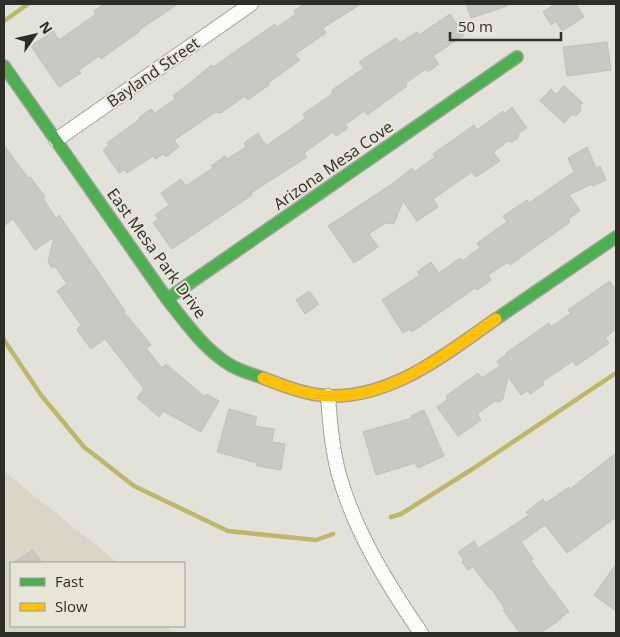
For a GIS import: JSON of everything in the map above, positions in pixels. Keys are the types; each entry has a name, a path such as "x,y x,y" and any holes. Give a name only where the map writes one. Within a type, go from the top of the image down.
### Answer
{"street":[{"name":"Bayland Street","path":"56,140 251,4"},
{"name":"Arizona Mesa Cove","path":"167,299 517,57"},
{"name":"East Mesa Park Drive","path":"4,66 167,299 188,326 228,364 302,391 328,396 359,393 391,384 430,365 616,237"},
{"path":"328,396 330,433 339,476 357,523 380,569 421,633"}],"shaded area":[{"path":"4,469 7,474 117,562 10,562 10,627 167,627 172,633 4,633"}],"building":[{"path":"104,4 178,4 139,30 101,59 99,56 79,70 81,73 59,87 31,46 53,31 59,40 96,14 94,11"},
{"path":"304,4 361,4 323,28 326,33 295,54 300,60 248,100 245,96 221,113 215,112 174,140 179,147 166,157 163,154 155,159 153,156 127,173 124,170 119,173 103,150 109,145 107,143 151,109 155,113 175,99 173,96 212,65 213,67 275,24 277,27 296,14 294,11"},
{"path":"466,4 507,4 507,6 471,18"},
{"path":"555,4 576,4 584,17 562,31 556,21 551,25 543,12"},
{"path":"450,14 464,35 433,56 439,64 428,72 426,69 406,83 407,86 367,115 364,111 345,125 348,128 336,136 333,132 304,153 307,157 251,193 252,195 172,249 153,223 158,219 155,215 169,205 161,193 181,179 186,186 213,168 211,166 225,156 227,159 246,147 244,143 258,133 266,146 306,118 303,114 332,94 332,90 364,68 359,62 396,38 400,43 417,32 419,35"},
{"path":"607,42 611,70 567,76 563,47"},
{"path":"564,86 583,103 580,106 581,111 577,115 571,115 564,123 540,101 551,89 556,94"},
{"path":"512,107 527,128 519,133 518,138 512,142 508,141 493,152 500,161 476,177 472,172 433,199 438,207 417,221 403,201 394,224 385,223 369,234 378,247 354,263 328,226 392,184 412,168 414,172 435,157 433,154 474,125 477,130 503,111 505,113"},
{"path":"4,145 28,178 30,177 45,196 43,198 56,219 59,215 124,312 151,345 146,348 162,368 166,364 205,397 206,394 219,401 201,432 163,411 159,417 137,398 144,389 105,339 91,349 77,330 81,325 57,291 67,284 56,267 51,267 48,262 54,237 35,250 13,219 4,226"},
{"path":"587,147 596,168 600,166 606,180 593,186 592,184 569,195 580,211 568,219 570,222 510,265 508,262 488,275 491,280 477,290 475,288 412,332 410,329 403,333 382,300 420,275 417,272 431,262 439,273 460,258 462,261 480,248 477,243 507,222 503,216 527,200 529,203 574,172 568,158"},
{"path":"610,281 616,290 616,329 605,338 609,343 576,366 573,361 542,382 544,384 530,394 528,390 521,395 508,377 503,399 499,402 495,401 477,414 481,420 458,436 437,407 448,399 446,396 478,373 482,378 500,366 497,361 506,353 549,323 551,327 571,313 568,310"},
{"path":"309,291 319,304 305,314 296,300"},
{"path":"229,409 257,417 254,426 274,429 272,442 285,444 281,470 257,466 257,463 217,452"},
{"path":"424,410 444,456 418,468 415,463 376,475 363,432 412,418 411,416"},
{"path":"616,453 616,517 567,553 545,525 521,542 533,559 531,561 569,612 541,633 520,633 503,610 505,609 491,588 473,567 468,570 458,552 474,541 479,548 529,515 526,512 543,499 546,503 569,487 570,489"},
{"path":"33,550 41,562 15,562"},
{"path":"616,564 616,611 594,595"}],"waterway":[{"path":"4,21 28,4"},
{"path":"4,340 41,395 84,447 134,486 228,531 316,540 333,534"},
{"path":"391,517 401,514 474,468 616,373"}],"traffic: fast":[{"path":"167,299 517,57"},
{"path":"4,66 167,299 188,326 221,359 238,369 263,378"},
{"path":"496,319 616,237"}],"traffic: slow":[{"path":"263,378 295,390 329,396 353,395 375,390 418,371 439,359 496,319"}]}
